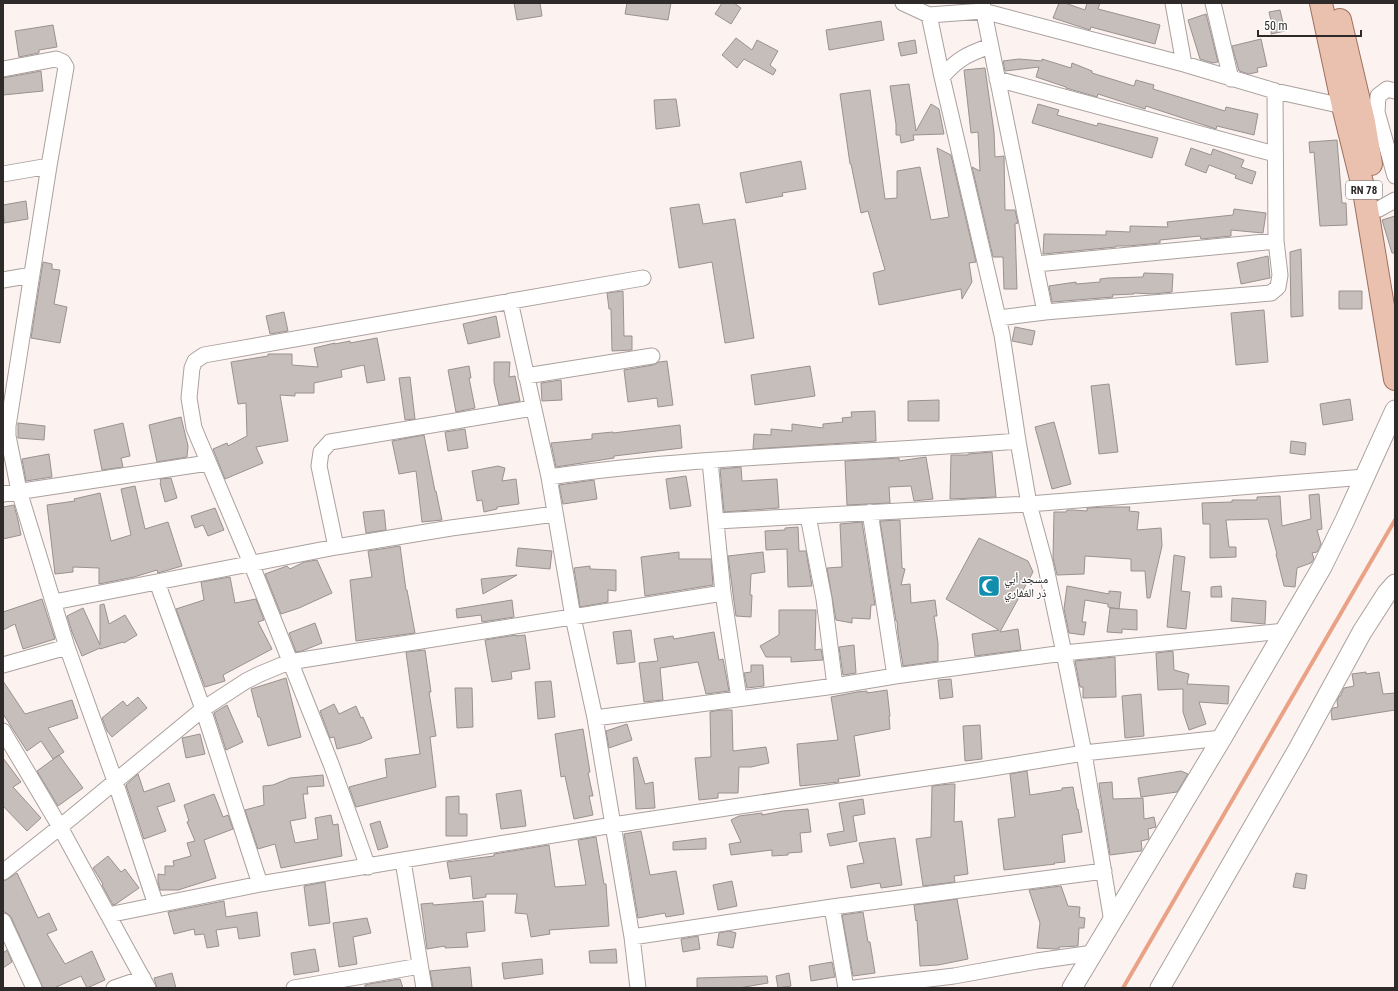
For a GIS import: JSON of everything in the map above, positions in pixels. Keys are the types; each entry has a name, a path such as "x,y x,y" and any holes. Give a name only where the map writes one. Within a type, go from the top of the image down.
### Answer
{"main road":[{"name":"RN 78","path":"1321,3 1343,106 1364,191 1395,379"},
{"name":"RN 78","path":"1336,3 1364,122 1387,204 1395,304"}],"street":[{"path":"903,3 936,11 982,7 1184,64 1231,79 1275,91 1343,106"},
{"path":"1173,3 1184,64"},
{"path":"1213,3 1231,79"},
{"path":"982,7 1046,312"},
{"path":"936,11 942,77 999,318 1029,504 1064,653 1084,753 1112,922"},
{"path":"942,77 953,64 973,52 990,46"},
{"path":"3,69 56,59 63,62 66,67 32,275 9,384 8,436 19,491 67,647 116,781 156,905"},
{"path":"997,79 1275,154"},
{"path":"1395,91 1387,89 1378,96 1377,112 1395,176"},
{"path":"999,318 1046,312 1271,293 1278,287 1280,275 1276,241 1275,91"},
{"path":"3,174 49,166"},
{"path":"1036,264 1276,241"},
{"path":"3,280 32,275"},
{"path":"368,866 331,764 289,662 251,563 194,428 190,398 192,368 195,361 204,355 643,278"},
{"path":"510,301 549,476 573,617 594,718 613,825 632,937 638,988"},
{"path":"526,376 652,356"},
{"path":"336,547 319,466 321,452 330,442 533,408"},
{"path":"1072,988 1222,738 1322,567 1395,410"},
{"path":"549,476 789,455 942,447 1018,441"},
{"path":"710,461 723,593 739,698"},
{"path":"3,494 208,463"},
{"path":"716,521 1029,504 1365,477"},
{"path":"870,512 895,676"},
{"path":"54,602 336,547 451,528 555,514"},
{"path":"808,516 824,599 836,686"},
{"path":"157,582 203,709 260,884"},
{"path":"1160,988 1293,758 1362,632 1387,593 1395,584"},
{"path":"3,872 203,709 260,674 289,662 723,593"},
{"path":"594,718 836,686 895,676 1064,653 1285,631"},
{"path":"3,665 67,647"},
{"path":"3,731 60,827 145,983 114,988"},
{"path":"108,915 260,884 613,825 1084,753 1222,738"},
{"path":"403,861 424,988"},
{"path":"632,937 1104,870"},
{"path":"832,908 846,988"},
{"path":"3,921 34,988"},
{"path":"854,988 955,982 1037,961 1093,953"},
{"path":"294,988 420,966"}],"building":[{"path":"514,3 540,3 542,16 517,20"},
{"path":"627,3 671,3 668,20 625,14"},
{"path":"722,3 734,3 741,8 731,24 715,14"},
{"path":"1059,3 1065,3 1085,10 1087,3 1100,3 1098,9 1160,25 1155,44 1091,27 1090,30 1053,18"},
{"path":"1280,10 1285,31 1271,34 1272,25 1269,12"},
{"path":"1206,14 1218,62 1213,63 1200,59 1188,20"},
{"path":"881,21 884,40 829,50 826,30"},
{"path":"53,25 57,47 39,50 39,53 19,57 15,31"},
{"path":"736,38 752,50 757,40 778,51 770,65 776,70 773,75 744,59 737,68 722,55"},
{"path":"1261,39 1267,66 1257,68 1258,72 1249,74 1239,71 1232,46"},
{"path":"915,40 917,53 901,56 898,43"},
{"path":"1019,59 1042,61 1042,59 1071,68 1072,63 1092,71 1092,73 1134,86 1136,80 1154,85 1153,89 1225,111 1226,107 1258,114 1254,135 1217,126 1216,129 1146,106 1145,109 1098,94 1097,97 1066,88 1036,77 1039,67 1005,71 1003,61"},
{"path":"985,68 994,132 995,157 1004,156 1005,210 1015,210 1018,223 1015,224 1017,289 1004,289 1003,257 993,257 972,167 980,171 978,132 971,133 964,70"},
{"path":"41,71 43,91 3,95 3,78"},
{"path":"909,84 916,131 931,104 939,109 944,134 913,135 914,140 901,143 900,135 896,135 896,124 890,86"},
{"path":"870,90 885,199 897,198 897,171 920,167 931,220 949,217 937,148 951,155 976,262 969,263 972,282 962,299 961,289 879,305 873,273 885,270 868,211 861,213 850,164 840,94"},
{"path":"676,99 680,126 656,129 654,100"},
{"path":"1038,104 1059,110 1057,115 1097,126 1098,123 1158,138 1152,158 1032,123"},
{"path":"1337,140 1342,203 1346,203 1347,225 1320,226 1314,152 1310,153 1309,142"},
{"path":"1191,148 1211,155 1213,149 1244,160 1241,167 1256,172 1252,184 1235,178 1236,175 1209,165 1206,173 1185,165"},
{"path":"801,161 806,189 782,193 783,196 746,203 740,173"},
{"path":"26,201 28,219 4,223 3,205"},
{"path":"699,204 703,224 735,219 754,338 725,343 712,262 679,268 670,208"},
{"path":"1234,209 1266,213 1263,233 1231,230 1231,236 1201,239 1200,236 1160,240 1160,243 1043,254 1044,234 1106,235 1106,231 1130,232 1130,226 1168,227 1167,222 1233,215"},
{"path":"1395,216 1395,253 1392,253 1382,220"},
{"path":"1301,249 1303,316 1291,317 1290,252"},
{"path":"1268,256 1270,278 1241,284 1237,263"},
{"path":"43,262 52,264 52,269 60,270 54,304 67,307 60,343 31,338"},
{"path":"1144,273 1173,274 1172,292 1154,294 1134,293 1112,295 1113,297 1052,302 1049,286 1076,282 1076,284 1100,282 1100,279 1108,278 1143,277"},
{"path":"623,291 624,336 632,336 632,350 612,351 611,309 609,309 607,293"},
{"path":"1339,291 1362,291 1362,309 1339,309"},
{"path":"1264,310 1268,362 1236,365 1231,313"},
{"path":"284,312 288,331 270,334 266,316"},
{"path":"496,316 500,337 468,344 463,324"},
{"path":"1015,327 1035,331 1032,345 1012,341"},
{"path":"377,338 385,380 367,383 364,365 341,370 342,377 314,383 314,393 295,393 295,396 280,395 288,441 256,447 263,463 225,479 213,449 227,443 228,446 247,436 246,403 238,404 231,362 268,356 268,354 292,354 292,365 318,367 314,348 335,343 350,341 350,343"},
{"path":"667,361 673,405 658,407 657,398 628,402 624,370"},
{"path":"494,362 510,362 509,377 515,376 520,401 499,405 494,382"},
{"path":"469,366 471,378 469,378 475,408 456,412 448,370"},
{"path":"810,366 815,396 755,405 751,375"},
{"path":"410,377 415,419 405,420 399,378"},
{"path":"561,380 562,400 542,401 541,383"},
{"path":"1109,384 1118,452 1099,454 1091,386"},
{"path":"1350,399 1353,420 1323,425 1320,404"},
{"path":"939,400 939,421 908,421 908,401"},
{"path":"875,411 876,441 753,449 754,434 771,435 771,429 792,431 792,424 823,428 823,424 843,422 842,418 852,417 851,412"},
{"path":"181,417 188,446 187,457 157,462 149,425"},
{"path":"1054,422 1071,484 1052,489 1035,427"},
{"path":"18,423 45,426 44,440 18,438"},
{"path":"123,423 130,456 121,458 123,467 102,470 94,430"},
{"path":"680,425 682,448 614,456 614,458 556,467 551,443 592,439 592,434"},
{"path":"465,429 468,448 448,451 445,432"},
{"path":"424,435 442,520 422,522 416,471 399,474 392,441"},
{"path":"1291,441 1306,443 1305,455 1290,453"},
{"path":"992,452 996,497 950,499 951,455 968,455"},
{"path":"49,454 52,477 26,481 22,459"},
{"path":"926,457 933,499 914,501 911,486 889,487 890,503 847,505 845,461 899,458 899,461"},
{"path":"498,466 505,468 502,481 516,479 519,504 497,507 497,509 484,512 482,500 477,501 472,471"},
{"path":"741,467 742,481 777,479 779,508 724,512 720,469"},
{"path":"686,476 691,506 670,509 666,479"},
{"path":"171,478 177,498 165,502 160,479"},
{"path":"594,480 597,499 563,504 559,485"},
{"path":"135,486 145,529 168,522 182,566 158,573 157,570 134,577 99,584 99,568 73,567 73,572 55,574 47,505 75,501 74,499 100,493 111,541 131,535 121,489"},
{"path":"1319,494 1322,529 1317,530 1321,544 1317,552 1312,553 1314,559 1311,563 1297,568 1295,587 1284,586 1268,519 1226,520 1229,547 1236,547 1236,557 1210,558 1210,524 1203,524 1202,503 1232,502 1232,500 1257,500 1257,497 1280,496 1282,526 1311,519 1309,495"},
{"path":"14,505 21,535 3,539 3,507"},
{"path":"1130,507 1129,511 1139,512 1137,530 1161,528 1162,546 1150,598 1147,598 1145,571 1131,571 1131,559 1085,556 1084,574 1057,575 1053,558 1054,512 1066,512 1067,510 1087,511 1087,508"},
{"path":"215,508 224,530 208,536 203,525 195,528 191,516"},
{"path":"384,510 386,530 366,533 363,512"},
{"path":"900,520 902,568 905,569 901,585 910,584 911,603 935,600 937,616 934,616 938,643 938,661 903,666 880,521"},
{"path":"862,522 875,605 871,605 870,619 852,618 852,623 836,620 827,568 842,567 840,524"},
{"path":"798,527 799,551 806,551 812,586 788,587 787,549 766,550 765,531 785,530 785,528"},
{"name":"مسجد أبي ذر الغفاري","path":"979,538 1028,561 1033,572 1000,632 1018,629 1021,650 975,656 972,634 999,630 946,599"},
{"path":"400,546 406,590 415,633 356,641 350,580 372,577 368,551"},
{"path":"518,548 552,551 550,569 516,566"},
{"path":"679,552 679,559 711,559 713,585 645,596 641,557"},
{"path":"763,552 765,572 751,574 751,617 736,616 728,556"},
{"path":"1174,555 1185,557 1181,591 1190,592 1186,629 1167,627"},
{"path":"317,560 332,593 299,608 281,614 265,574 287,566 290,569 304,562"},
{"path":"590,566 590,569 616,570 616,591 608,590 608,602 580,607 574,568"},
{"path":"517,575 483,594 481,579"},
{"path":"230,577 235,603 256,599 264,620 258,622 272,649 223,675 225,681 205,687 176,609 204,600 201,582"},
{"path":"1067,586 1109,594 1109,591 1121,592 1119,609 1108,607 1108,604 1085,600 1082,622 1086,622 1084,635 1069,633 1064,609"},
{"path":"1221,586 1222,597 1211,597 1211,587"},
{"path":"1232,598 1266,601 1265,624 1231,621"},
{"path":"42,599 55,639 23,649 15,624 3,630 3,612"},
{"path":"512,600 514,617 482,622 481,615 457,618 456,609"},
{"path":"104,604 109,624 125,615 137,635 124,643 100,648 82,656 67,616 83,608 100,645 100,605"},
{"path":"1110,608 1137,610 1137,630 1122,629 1122,633 1107,632"},
{"path":"779,610 816,610 815,650 821,649 823,660 791,662 791,657 766,657 760,646 779,635"},
{"path":"315,623 322,643 296,652 289,633"},
{"path":"631,630 635,662 617,664 613,632"},
{"path":"714,632 719,660 723,659 729,691 706,694 698,662 660,668 663,700 644,702 639,663 658,661 654,639 673,636 674,639"},
{"path":"525,635 530,669 511,672 512,679 492,682 485,640"},
{"path":"854,645 856,673 843,675 839,647"},
{"path":"425,650 431,692 429,692 436,736 430,737 436,787 356,807 349,787 387,777 385,759 420,754 406,652"},
{"path":"1173,651 1174,670 1189,674 1187,684 1229,686 1228,704 1199,702 1206,724 1189,730 1183,712 1183,689 1158,690 1156,653"},
{"path":"1115,657 1116,697 1083,698 1083,687 1080,687 1075,661"},
{"path":"751,665 763,665 764,686 747,688 744,673 751,672"},
{"path":"1366,672 1366,674 1379,672 1383,694 1395,693 1395,710 1332,720 1331,711 1333,708 1338,707 1337,701 1344,688 1354,686 1352,674"},
{"path":"286,678 301,737 268,746 260,717 258,717 251,689"},
{"path":"951,679 953,697 940,699 938,680"},
{"path":"3,681 25,714 72,700 78,718 48,728 64,752 53,759 41,741 27,751 3,714"},
{"path":"551,681 555,717 538,719 535,682"},
{"path":"455,688 472,688 473,727 457,728"},
{"path":"887,690 890,729 854,736 860,776 838,779 839,782 800,786 797,744 838,740 831,697 857,692 867,691 867,693"},
{"path":"1141,694 1144,736 1125,738 1122,696"},
{"path":"138,697 147,708 112,737 107,731 102,718 123,701 127,706"},
{"path":"334,704 339,714 356,706 361,718 363,717 372,738 361,743 337,749 334,737 330,738 320,711"},
{"path":"227,705 243,742 226,750 214,713"},
{"path":"732,710 733,751 766,747 769,763 751,767 739,767 738,793 718,793 718,798 699,800 695,758 711,757 710,712"},
{"path":"627,724 632,740 609,748 606,731"},
{"path":"980,725 982,759 965,761 963,726"},
{"path":"583,729 590,772 588,773 593,796 589,796 593,815 574,819 565,776 561,777 555,734"},
{"path":"200,734 205,754 186,758 182,738"},
{"path":"59,755 83,788 58,806 37,771"},
{"path":"637,757 645,784 653,782 655,808 636,809 633,758"},
{"path":"3,758 21,782 13,787 41,818 27,831 3,806"},
{"path":"1027,771 1030,795 1073,787 1082,832 1062,835 1065,862 1004,870 998,819 1015,817 1010,774"},
{"path":"1181,771 1188,774 1177,792 1141,797 1138,778"},
{"path":"138,774 144,792 169,783 175,801 157,807 166,831 144,839 126,785"},
{"path":"323,775 324,786 307,787 308,794 303,794 306,818 290,821 295,843 318,839 315,818 331,815 333,825 338,824 342,856 281,868 275,844 258,849 245,810 264,805 263,786 273,785 290,778"},
{"path":"1112,782 1113,799 1143,798 1144,819 1154,817 1156,827 1148,829 1149,839 1141,841 1141,851 1110,855 1099,783"},
{"path":"955,784 954,822 962,821 968,874 954,876 955,882 923,886 916,839 931,837 932,786"},
{"path":"521,790 526,826 501,829 496,794"},
{"path":"214,794 223,817 228,815 233,829 204,840 216,878 178,890 160,890 158,874 165,875 165,866 174,866 173,861 191,856 187,843 195,841 187,822 189,821 184,805"},
{"path":"459,796 459,814 467,814 467,836 446,836 446,797"},
{"path":"863,799 865,814 853,816 857,841 830,846 827,834 844,831 839,803"},
{"path":"808,809 811,832 800,833 802,852 772,856 772,850 731,855 729,844 741,842 731,820 739,816 762,813 762,815 783,811"},
{"path":"380,821 388,847 378,850 370,824"},
{"path":"641,831 650,875 676,871 684,914 666,917 665,913 638,918 624,834"},
{"path":"596,837 604,884 606,884 609,926 549,930 550,934 531,937 527,914 515,913 517,894 486,894 486,897 473,899 471,876 450,879 447,862 494,856 494,854 549,845 555,887 586,885 578,840"},
{"path":"706,838 706,849 673,850 673,842"},
{"path":"895,838 902,885 881,888 880,883 851,888 847,866 864,863 859,843"},
{"path":"108,856 121,872 125,869 139,888 113,905 93,868"},
{"path":"17,873 38,918 49,913 57,930 47,934 65,964 92,951 105,980 87,988 81,976 54,988 43,988 11,917 3,911 3,881"},
{"path":"1296,873 1307,875 1305,889 1293,887"},
{"path":"732,881 737,906 718,910 713,885"},
{"path":"325,882 330,923 309,926 304,886"},
{"path":"1061,886 1068,906 1080,907 1079,917 1085,918 1084,928 1079,928 1078,946 1059,947 1059,949 1037,948 1040,923 1029,890"},
{"path":"957,899 968,959 938,965 920,966 917,920 916,921 914,905"},
{"path":"224,901 226,917 257,912 260,936 239,939 237,927 216,930 219,946 207,948 204,934 195,935 194,929 174,934 168,912"},
{"path":"483,901 485,931 466,933 468,947 445,948 445,946 427,949 421,904 433,903 433,905"},
{"path":"863,912 875,973 853,976 842,915"},
{"path":"367,918 371,933 353,937 357,964 339,967 333,923"},
{"path":"729,931 736,933 733,948 717,945 719,933"},
{"path":"698,936 700,949 683,952 681,939"},
{"path":"315,949 319,971 294,975 291,953"},
{"path":"616,949 617,963 590,963 589,951"},
{"path":"7,950 12,962 3,968 3,953"},
{"path":"542,959 543,974 504,979 502,963"},
{"path":"832,962 835,977 811,981 809,966"},
{"path":"470,967 472,988 433,988 430,971"},
{"path":"172,973 176,988 157,988 154,978"},
{"path":"789,973 791,986 778,988 776,976"},
{"path":"767,976 768,983 739,988 697,988 697,978"},
{"path":"400,979 403,988 365,988 365,985"}],"waterway":[{"path":"1123,988 1395,520"}],"place":[{"name":"مسجد أبي ذر الغفاري","path":"989,586"}]}
